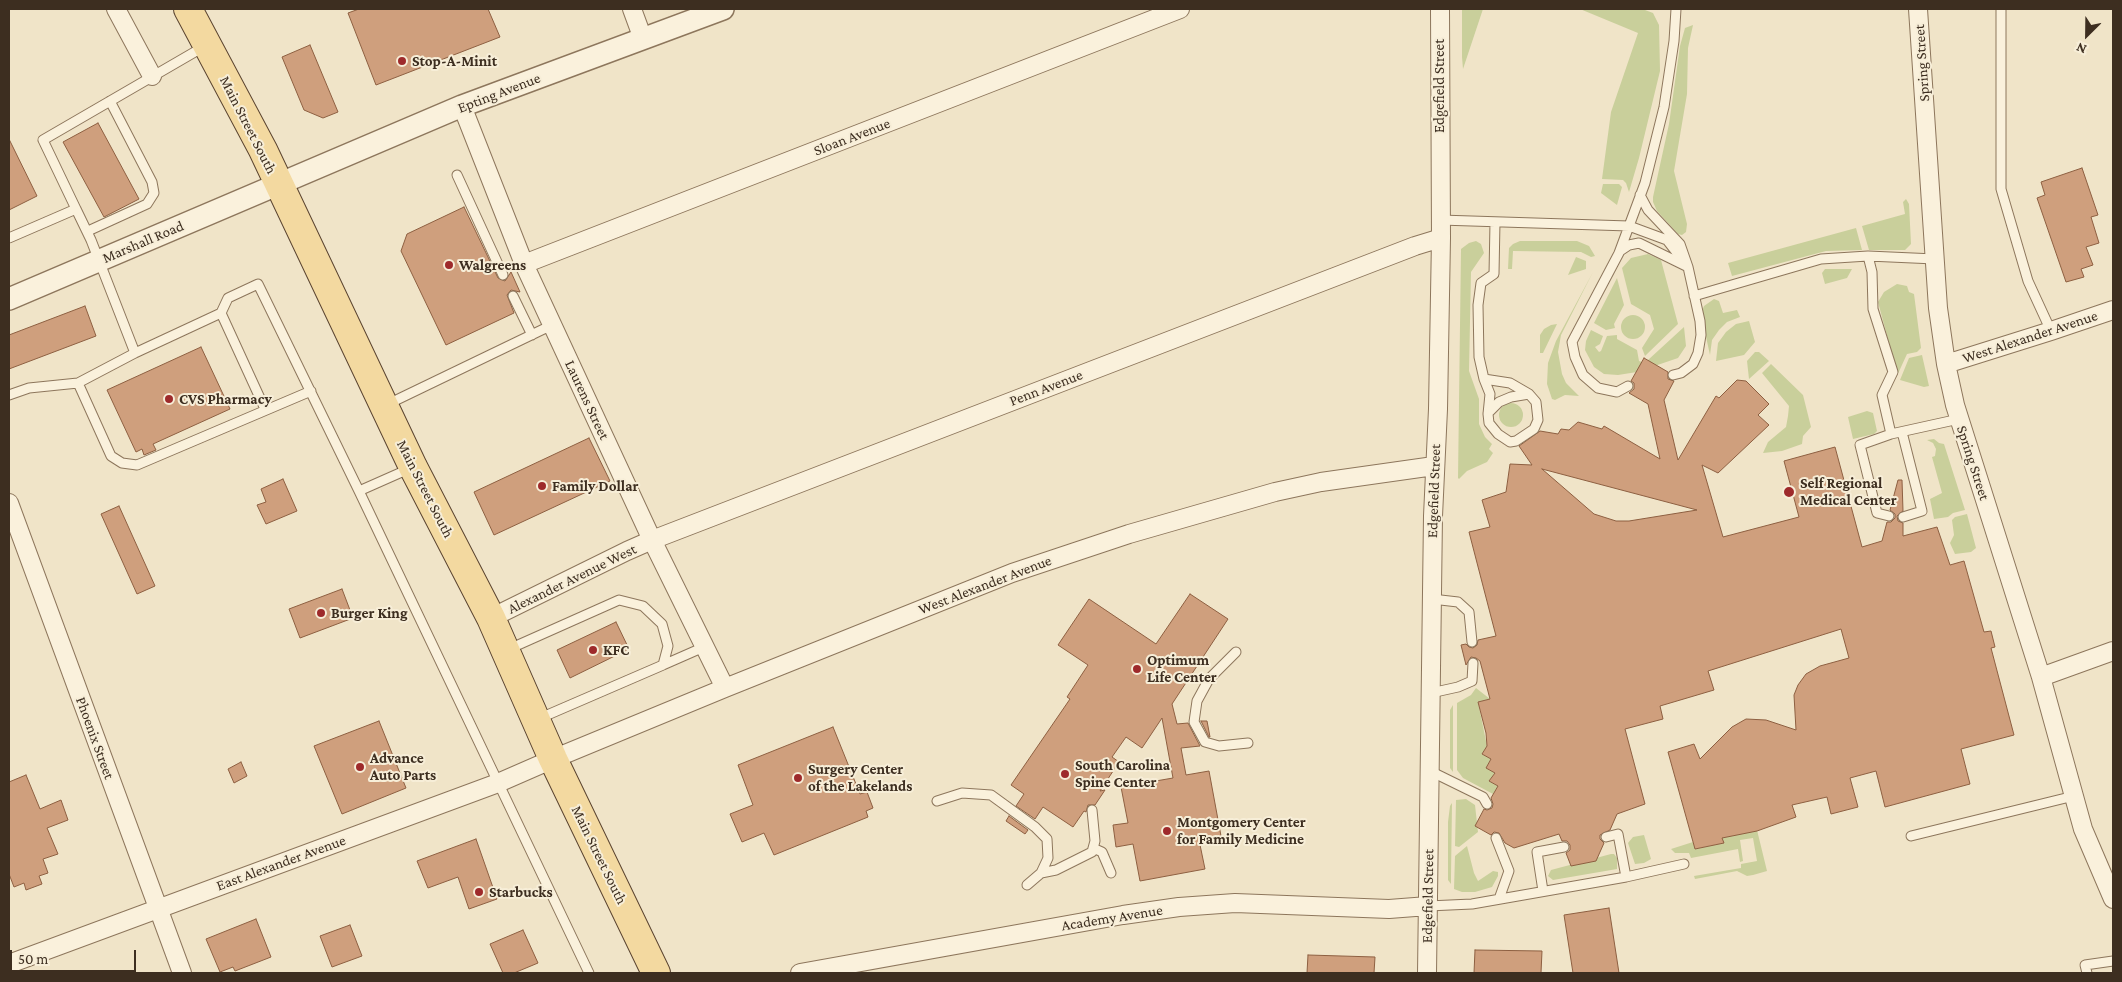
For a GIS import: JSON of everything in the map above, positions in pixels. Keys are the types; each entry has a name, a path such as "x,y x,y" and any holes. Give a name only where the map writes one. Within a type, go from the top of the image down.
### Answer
{"main road":[{"name":"Main Street South","path":"188,9 263,150 413,467 491,618 553,759 656,973"}],"street":[{"path":"116,9 152,76"},
{"path":"632,9 643,39"},
{"name":"Epting Avenue","path":"278,185 462,106 723,9"},
{"name":"Sloan Avenue","path":"524,264 1180,9"},
{"name":"Edgefield Street","path":"1427,973 1434,466 1438,409 1440,9"},
{"name":"Spring Street","path":"1918,9 1938,308 1946,364 1959,419 2041,677 2083,830 2113,899"},
{"name":"Laurens Street","path":"462,106 524,264 652,540 725,688"},
{"name":"Marshall Road","path":"9,299 278,185"},
{"name":"Penn Avenue","path":"652,540 1440,238"},
{"name":"West Alexander Avenue","path":"1946,364 2113,310"},
{"name":"West Alexander Avenue","path":"553,759 1012,573 1129,534 1275,492 1321,482 1434,466"},
{"name":"Phoenix Street","path":"9,503 182,973"},
{"name":"Alexander Avenue West","path":"491,618 652,540"},
{"path":"2041,677 2113,651"},
{"name":"East Alexander Avenue","path":"9,964 498,784 553,759"},
{"name":"Academy Avenue","path":"800,973 1179,907 1235,903 1389,909 1428,906"}],"lane":[{"path":"1628,386 1617,392 1598,388 1583,375 1574,357 1572,342 1620,250 1640,195 1664,107 1674,41 1676,9"},
{"path":"2001,9 2001,189 2028,282 2051,331"},
{"path":"135,353 88,231 43,140 207,45"},
{"path":"88,231 147,204 154,193 152,182 110,101"},
{"path":"457,175 503,275"},
{"path":"1640,195 1648,210 1680,244 1682,255 1688,267 1694,296 1701,335 1698,353 1693,364 1681,373 1673,375"},
{"path":"9,238 76,209"},
{"path":"1440,220 1629,226 1667,240 1682,255"},
{"path":"1484,379 1510,383 1529,394 1536,402 1538,420 1534,429 1516,441 1510,442 1498,434 1489,423 1490,394 1484,379 1479,357 1478,305 1481,283 1494,274 1495,222"},
{"path":"1620,250 1629,245 1639,243 1688,267"},
{"path":"1694,296 1821,259 1868,256 1935,259"},
{"path":"1868,256 1872,272 1873,309 1893,372 1882,395 1891,434"},
{"path":"9,395 30,388 78,383 135,353 221,313 228,298 258,284 589,973"},
{"path":"513,296 532,335"},
{"path":"221,313 265,409"},
{"path":"384,406 552,325"},
{"path":"78,383 111,456 122,463 137,465 310,391"},
{"path":"1488,414 1499,402 1529,394"},
{"path":"1888,516 1877,512 1860,445 1891,434 1959,419"},
{"path":"1902,432 1922,510 1903,517"},
{"path":"359,491 413,467"},
{"path":"1432,598 1458,602 1469,612 1472,642"},
{"path":"505,650 619,600 643,606 662,624 668,646 663,665"},
{"path":"536,720 704,647"},
{"path":"1236,652 1209,679 1197,701 1194,722 1205,742 1219,746 1248,743"},
{"path":"1431,693 1458,687 1472,681 1473,663"},
{"path":"1430,772 1483,797 1487,804"},
{"path":"937,801 962,794 991,795 1035,826 1047,839 1048,858 1041,873 1027,885"},
{"path":"1911,836 2074,796"},
{"path":"1041,873 1056,870 1092,852 1095,841 1092,810"},
{"path":"1606,837 1618,834 1626,878"},
{"path":"1496,838 1509,871 1499,899"},
{"path":"1544,891 1537,852 1564,847"},
{"path":"1093,848 1102,852 1111,873"},
{"path":"1428,906 1472,904 1626,878 1684,864"},
{"path":"2087,973 2085,964 2113,961"}],"green space":[{"path":"1462,9 1483,9 1463,69 1462,57"},
{"path":"1580,9 1645,10 1653,13 1659,25 1660,71 1629,192 1623,180 1602,179 1611,112 1638,33"},
{"path":"1693,25 1688,48 1687,94 1674,171 1687,224 1686,232 1682,235 1678,234 1657,211 1653,197 1669,124 1680,46 1685,28"},
{"path":"1603,184 1619,184 1622,187 1617,205 1601,193"},
{"path":"1906,199 1909,204 1911,244 1905,250 1869,250 1862,226 1905,214 1903,202"},
{"path":"1856,228 1862,250 1826,251 1732,276 1728,263"},
{"path":"1476,241 1481,244 1484,253 1471,272 1469,371 1479,399 1479,424 1485,437 1492,444 1489,449 1493,453 1487,462 1467,471 1459,479 1461,249 1469,243"},
{"path":"1520,241 1577,241 1589,246 1595,256 1591,257 1581,252 1513,251 1512,269 1508,269 1509,248"},
{"path":"1648,254 1661,260 1678,324 1645,356 1642,348 1654,329 1650,315 1631,304 1622,268 1631,258"},
{"path":"1576,257 1586,261 1586,269 1568,275"},
{"path":"1825,269 1852,269 1847,278 1825,284 1822,273"},
{"path":"1593,272 1561,335 1558,352 1562,374 1566,383 1579,396 1565,395 1555,400 1552,399 1547,384 1548,363 1556,341"},
{"path":"1617,278 1624,305 1614,324 1615,328 1606,330 1594,323"},
{"path":"1897,284 1907,286 1909,292 1914,294 1921,348 1917,352 1907,354 1896,378 1897,373 1878,302 1884,292"},
{"path":"1714,299 1719,301 1723,313 1737,310 1740,317 1727,322 1719,330 1712,340 1710,355 1701,314 1704,306"},
{"path":"1633,315 1638,316 1644,322 1644,332 1638,338 1633,339 1628,338 1622,332 1621,327 1622,322 1628,316"},
{"path":"1749,321 1755,342 1744,355 1716,361 1718,343 1726,332 1736,324"},
{"path":"1557,324 1543,353 1540,353 1540,335 1544,329"},
{"path":"1684,327 1686,346 1678,358 1637,372 1618,375 1604,374 1594,367 1585,350 1586,341 1591,330 1603,336 1600,344 1595,347 1599,352 1607,336 1617,335 1617,339 1637,350 1639,361 1642,362 1648,360"},
{"path":"1755,352 1759,352 1769,361 1749,379 1747,361"},
{"path":"1922,355 1929,386 1924,387 1900,380 1909,358"},
{"path":"1771,364 1803,395 1811,427 1803,436 1802,444 1782,451 1763,453 1768,442 1786,427 1789,406 1762,373"},
{"path":"1511,403 1516,404 1522,410 1522,420 1516,426 1511,427 1506,426 1500,420 1499,415 1500,410 1506,404"},
{"path":"1867,411 1873,413 1877,431 1874,434 1853,439 1848,417"},
{"path":"1934,439 1944,444 1965,510 1953,513 1948,517 1934,519 1930,499 1942,493 1932,457 1935,456 1936,449 1933,443 1927,440"},
{"path":"1967,514 1976,548 1971,552 1955,554 1950,543 1954,535 1952,520 1955,517"},
{"path":"1476,688 1490,699 1478,702 1487,746 1482,754 1491,759 1486,768 1495,773 1489,781 1498,786 1493,794 1463,778 1457,770 1457,703 1471,695"},
{"path":"1453,705 1453,772 1450,768 1450,710"},
{"path":"1466,799 1475,805 1478,832 1459,847 1455,846 1456,800"},
{"path":"1452,803 1451,884 1448,880 1448,822"},
{"path":"1757,830 1767,871 1753,875 1747,876 1737,871 1695,879 1694,876 1741,868 1741,864 1757,861 1753,838 1740,840 1743,861 1740,862 1738,849 1691,858 1689,853 1675,853 1671,849 1693,842 1695,849 1723,843 1721,835"},
{"path":"1644,835 1651,859 1644,863 1635,864 1628,843 1633,837"},
{"path":"1467,846 1478,881 1493,871 1498,872 1492,887 1475,892 1462,892 1454,889 1455,856"},
{"path":"1614,854 1617,858 1617,869 1553,880 1548,876 1551,870"}],"building":[{"name":"Stop-A-Minit","path":"359,9 488,9 500,37 376,85 348,13"},
{"path":"310,45 338,112 323,118 304,110 282,57"},
{"path":"98,123 139,199 104,217 63,142"},
{"path":"9,139 37,196 9,210"},
{"path":"2082,168 2098,215 2091,217 2099,243 2086,247 2093,265 2081,269 2084,277 2066,282 2037,198 2045,195 2041,182"},
{"name":"Walgreens","path":"464,207 498,278 505,281 511,272 520,292 511,290 507,295 514,313 446,345 401,251 407,234"},
{"path":"85,306 96,336 9,369 9,335"},
{"name":"CVS Pharmacy","path":"201,347 230,409 153,444 156,450 144,455 142,449 136,452 107,390"},
{"path":"1644,358 1668,372 1668,379 1674,381 1664,400 1678,460 1716,396 1719,398 1737,380 1746,381 1769,404 1758,415 1769,425 1718,473 1702,465 1723,537 1799,517 1784,461 1835,447 1862,547 1882,541 1887,522 1891,522 1895,518 1895,514 1890,510 1898,480 1902,480 1903,511 1897,516 1898,521 1903,523 1903,536 1937,527 1950,565 1964,561 1984,632 1991,631 1995,647 1991,648 2014,735 1961,749 1970,784 1885,807 1876,771 1850,778 1858,807 1831,814 1827,797 1792,805 1796,817 1757,831 1722,838 1724,843 1695,849 1668,752 1694,744 1700,759 1732,727 1746,719 1766,720 1796,730 1794,695 1806,674 1820,666 1849,658 1841,629 1708,671 1714,690 1660,706 1663,719 1625,729 1645,804 1617,814 1610,830 1600,835 1600,839 1604,843 1596,861 1571,866 1566,853 1570,850 1570,845 1567,841 1562,841 1559,834 1514,848 1505,843 1499,833 1494,832 1491,835 1475,826 1484,809 1492,808 1491,798 1498,786 1489,781 1495,773 1486,768 1491,759 1482,754 1487,746 1486,733 1478,702 1490,699 1480,661 1471,657 1466,665 1461,645 1466,644 1473,648 1477,645 1478,640 1496,636 1469,532 1490,527 1482,500 1506,492 1510,464 1532,465 1519,446 1540,431 1558,434 1561,429 1569,430 1578,422 1602,429 1604,426 1660,459 1648,404 1629,393 1634,389 1634,383 1631,381","holes":["1542,469 1697,510 1629,521 1616,521 1594,514"]},
{"name":"Family Dollar","path":"589,438 610,481 494,535 474,492"},
{"path":"283,479 297,511 266,524 257,505 266,502 261,489"},
{"path":"119,506 155,586 137,594 101,514"},
{"name":"Burger King","path":"342,589 353,618 300,638 289,609"},
{"path":"1190,594 1228,619 1172,704 1177,724 1188,723 1200,746 1181,748 1186,775 1209,771 1221,836 1199,840 1205,869 1140,881 1133,844 1116,847 1113,825 1128,823 1121,787 1173,778 1162,718 1142,748 1126,737 1112,757 1119,762 1100,791 1105,790 1095,805 1088,805 1086,812 1084,811 1073,827 1043,807 1035,819 1016,806 1024,794 1011,785 1070,699 1067,697 1088,665 1058,645 1089,599 1156,644"},
{"name":"KFC","path":"616,622 629,649 570,678 557,650"},
{"name":"Advance Auto Parts","path":"379,721 406,788 342,814 314,746"},
{"path":"1201,721 1207,721 1210,737 1209,737"},
{"name":"Surgery Center of the Lakelands","path":"833,727 860,794 867,792 873,808 866,811 868,817 774,855 764,833 742,842 730,814 753,805 738,765"},
{"path":"241,762 247,776 234,783 228,769"},
{"path":"26,775 40,809 61,800 68,820 47,828 58,854 43,859 48,873 39,876 42,884 26,890 24,883 14,887 9,874 9,782"},
{"path":"1009,816 1028,830 1025,834 1006,821"},
{"path":"476,839 497,899 469,909 458,877 428,888 417,861"},
{"path":"1609,908 1619,973 1573,973 1564,915"},
{"path":"256,919 271,957 235,971 233,967 220,972 206,939"},
{"path":"350,925 362,956 332,967 320,936"},
{"path":"523,930 538,963 514,973 503,973 490,944"},
{"path":"1475,950 1542,951 1541,973 1474,973"},
{"path":"1308,955 1375,957 1374,973 1307,973"}],"place":[{"name":"Stop-A-Minit","path":"402,61"},
{"name":"Walgreens","path":"449,265"},
{"name":"CVS Pharmacy","path":"169,399"},
{"name":"Family Dollar","path":"542,486"},
{"name":"Self Regional Medical Center","path":"1789,492"},
{"name":"Burger King","path":"321,613"},
{"name":"KFC","path":"593,650"},
{"name":"Optimum Life Center","path":"1137,669"},
{"name":"Advance Auto Parts","path":"360,767"},
{"name":"South Carolina Spine Center","path":"1065,774"},
{"name":"Surgery Center of the Lakelands","path":"798,778"},
{"name":"Montgomery Center for Family Medicine","path":"1167,831"},
{"name":"Starbucks","path":"479,892"}]}
